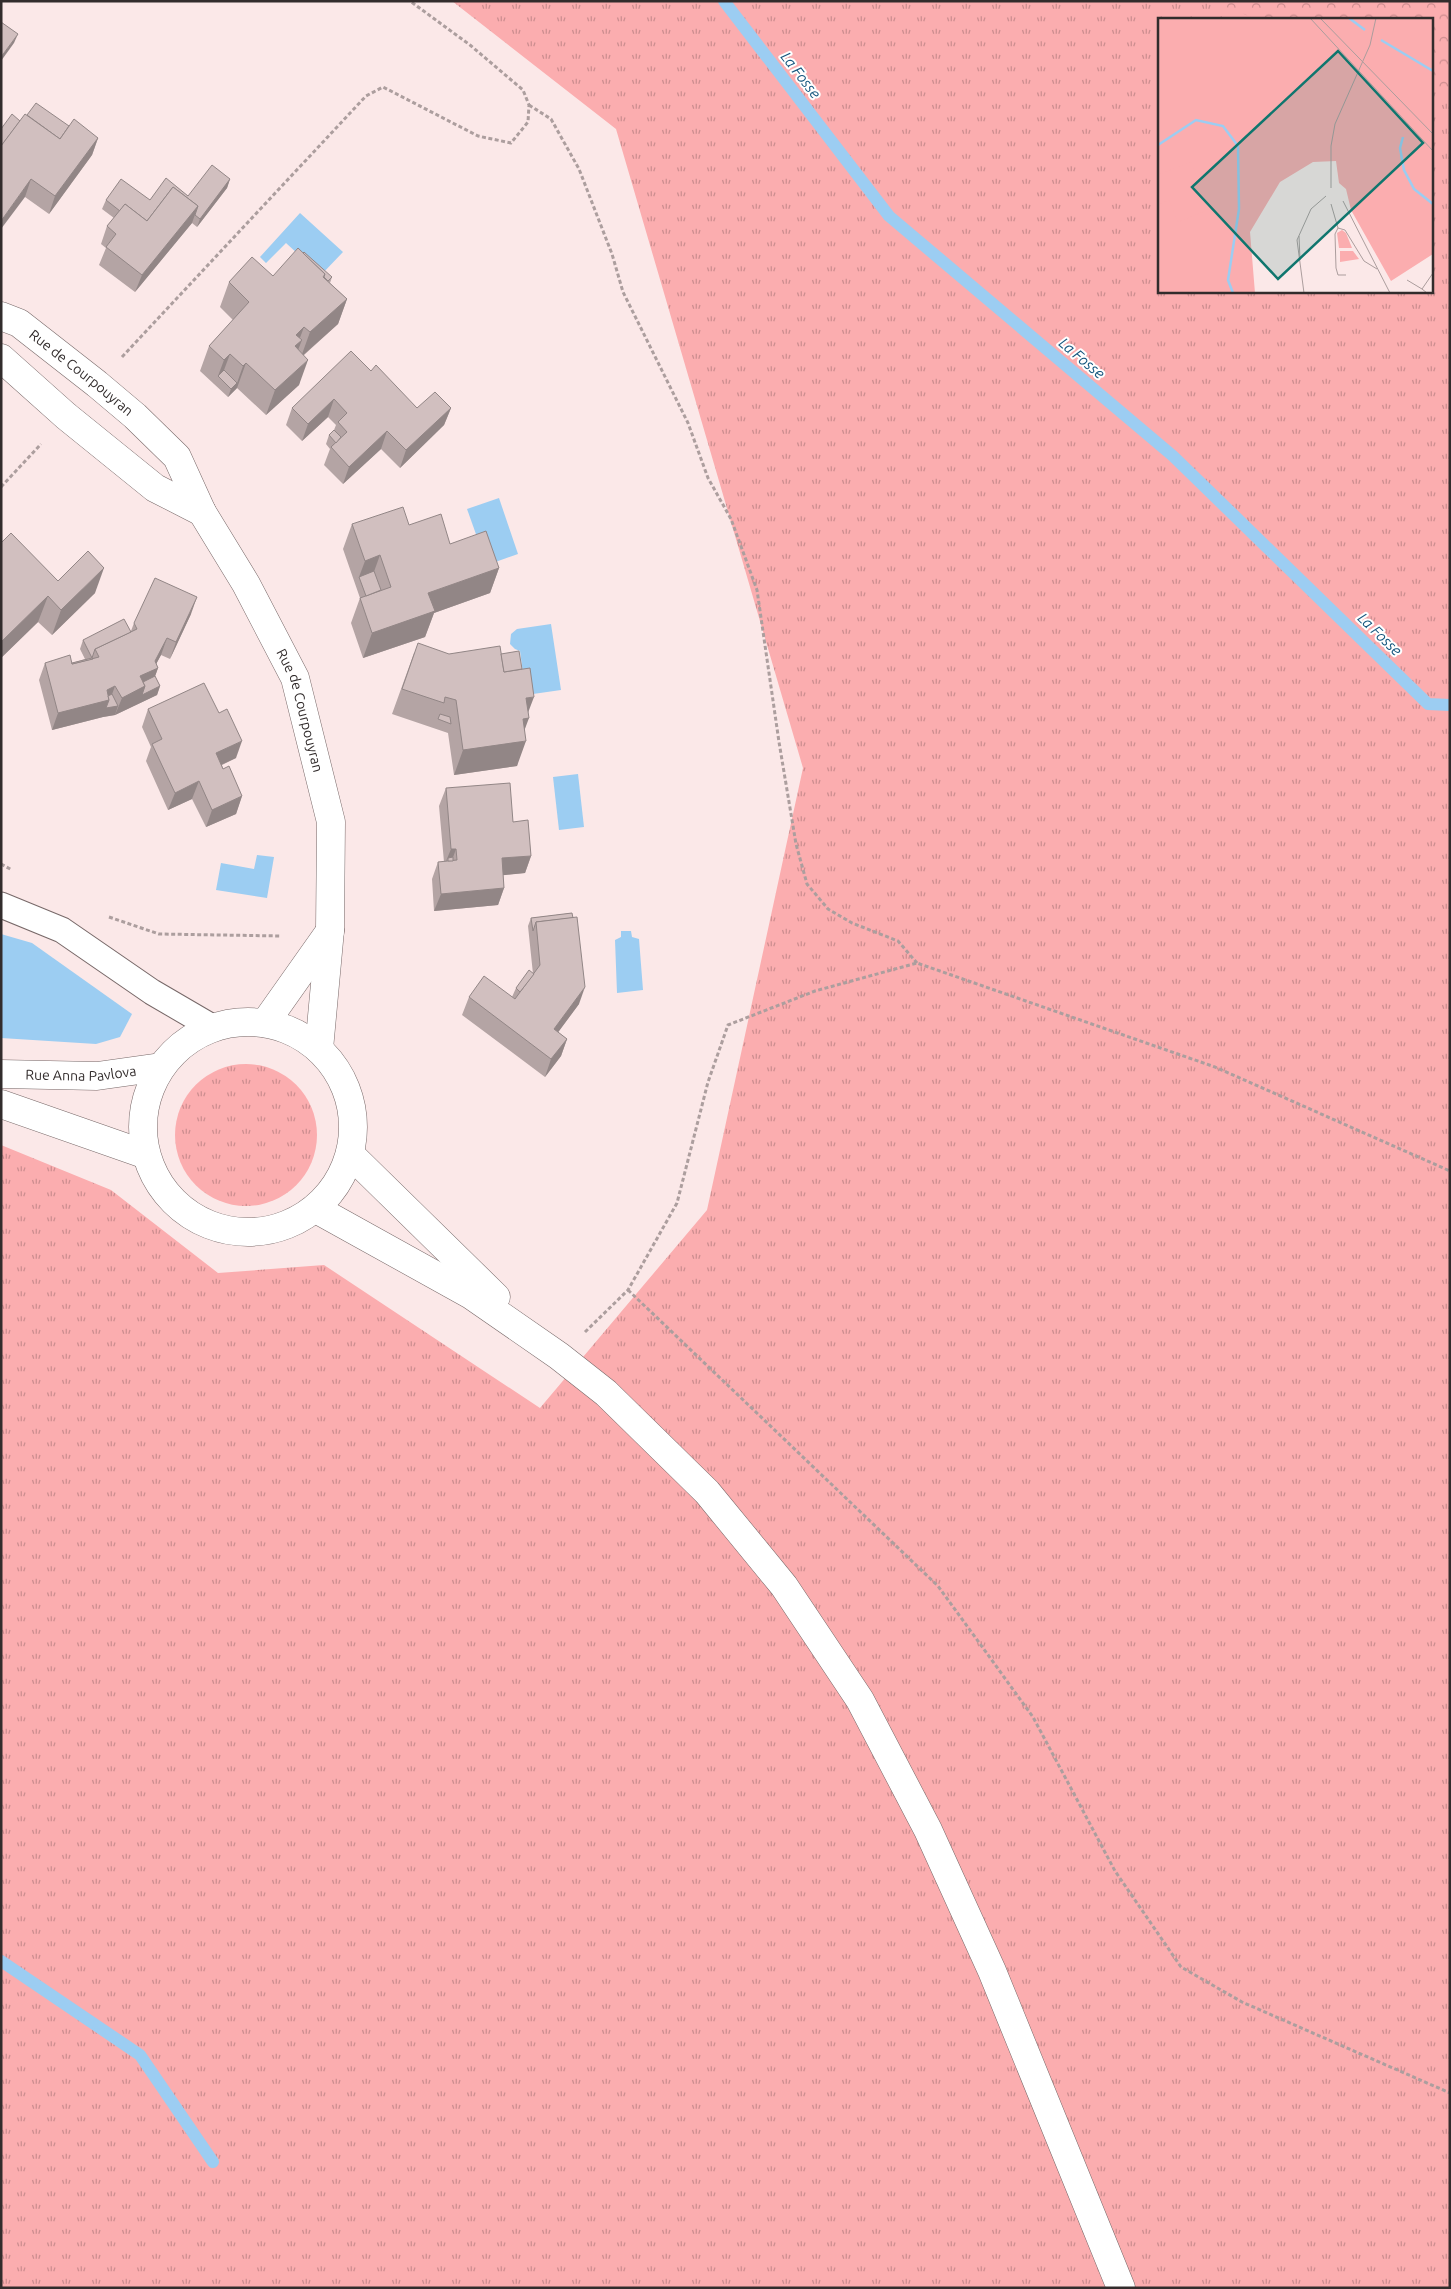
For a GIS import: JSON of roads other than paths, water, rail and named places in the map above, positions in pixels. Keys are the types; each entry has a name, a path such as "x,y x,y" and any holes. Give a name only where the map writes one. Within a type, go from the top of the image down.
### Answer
{"street":[{"name":"Rue de Courpouyran","path":"1,316 19,323 97,384 135,416 177,457 202,512 246,584 295,678 331,822 330,930 320,1049"},
{"path":"1,358 66,416 155,488 202,512"},
{"path":"265,1022 330,930"},
{"path":"238,1022 265,1022 294,1032 320,1049 337,1071 350,1097 354,1126 350,1154 337,1184 316,1209 289,1225 260,1233 229,1232 200,1223 175,1206 156,1182 144,1154 142,1124 146,1102 161,1067 183,1043 212,1027 238,1022"},
{"name":"Rue Anna Pavlova","path":"1,1074 97,1076 161,1067"},
{"path":"1,1104 144,1154"},
{"path":"350,1154 458,1262 559,1356"},
{"path":"316,1209 471,1295 559,1356 606,1393 707,1492 784,1586 860,1700 928,1830 992,1971 1121,2288"}],"lane":[{"path":"1,905 62,930 152,992 212,1027"}],"water":[{"path":"300,213 343,252 321,275 286,243 266,263 260,257"},
{"path":"499,498 518,554 487,565 467,509"},
{"path":"551,624 561,690 526,695 520,651 510,644 511,634 517,629"},
{"path":"578,774 584,827 559,830 553,777"},
{"path":"257,855 274,857 267,898 216,890 221,863 254,869"},
{"path":"621,931 631,931 632,937 639,939 643,990 617,993 615,940 621,937"},
{"path":"1,934 32,943 132,1014 120,1037 96,1044 1,1038"}],"waterway":[{"name":"La Fosse","path":"724,1 889,216 1173,456 1428,704 1450,705"},
{"path":"1,1961 140,2055 213,2162"}]}
